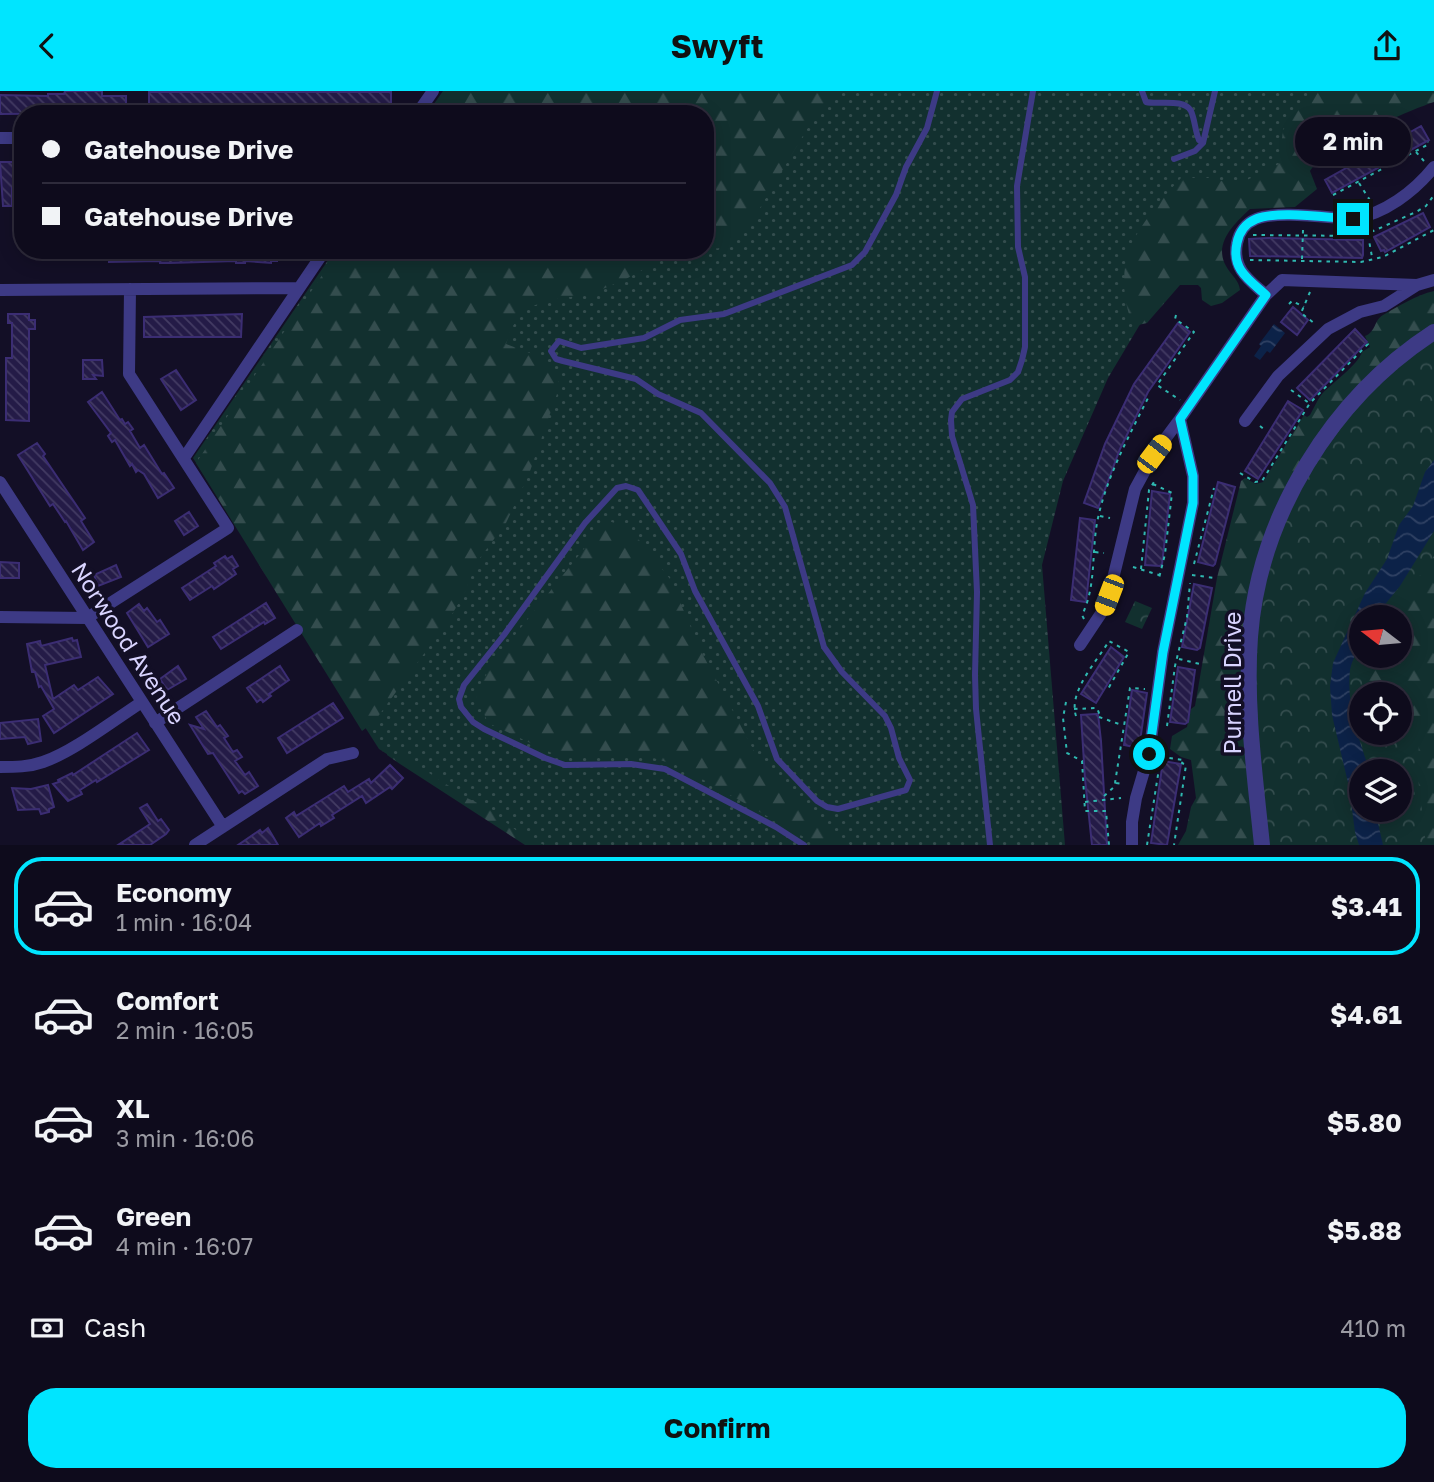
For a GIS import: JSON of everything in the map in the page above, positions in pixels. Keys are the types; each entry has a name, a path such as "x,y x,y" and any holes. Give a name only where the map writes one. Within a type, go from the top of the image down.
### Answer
{"street":[{"path":"1266,295 1247,279 1236,261 1238,237 1249,222 1267,216 1353,219 1366,217 1378,213 1412,189 1431,167"},
{"path":"184,458 319,259"},
{"path":"1080,645 1104,610 1135,489 1154,454 1266,295 1282,280 1417,285"},
{"path":"1245,421 1278,376 1325,332 1343,320 1384,306 1417,285 1434,280"},
{"path":"0,290 299,288"},
{"path":"0,617 87,618 228,528 129,374 130,289"},
{"name":"Purnell Drive","path":"1262,845 1251,726 1250,638 1262,570 1273,533 1288,496 1307,463 1337,423 1384,371 1434,332"},
{"path":"1132,845 1136,798 1149,754 1163,652 1193,503 1193,476 1180,419"},
{"name":"Norwood Avenue","path":"0,482 223,827"},
{"path":"155,723 296,630"},
{"path":"0,767 27,767 59,755 142,702"},
{"path":"195,845 327,759 353,753"}],"lane":[{"path":"804,845 702,786 665,769 623,764 575,766 545,758 473,722 461,707 459,699 464,685 585,523 617,488 632,487 638,490 681,554 695,591 758,706 777,759 783,768 817,801 838,809 906,790 910,780 899,758 891,727 885,716 842,672 824,647 785,507 770,483 701,412 658,394 636,379 556,359 551,351 559,341 581,348 644,338 680,320 724,314 852,265 865,252 895,195 906,167 927,128 937,91"},
{"path":"990,845 976,709 977,592 973,505 952,436 951,420 962,399 1010,380 1018,372 1022,360 1025,347 1025,277 1018,247 1017,186 1033,91"},
{"path":"1142,91 1146,102 1176,103 1188,107 1199,140 1203,143"},
{"path":"1174,159 1195,151 1203,143 1215,91"}],"path":[{"path":"1333,195 1429,144 1428,142"},
{"path":"1416,151 1431,167"},
{"path":"1359,182 1372,204"},
{"path":"1303,230 1303,261"},
{"path":"1243,260 1361,262 1383,257 1434,230"},
{"path":"1368,235 1373,258"},
{"path":"1311,281 1301,313 1325,332"},
{"path":"1289,304 1294,302 1304,307"},
{"path":"1176,315 1175,319 1194,332 1157,385 1184,403"},
{"path":"1240,473 1255,482 1262,481 1310,403 1367,343"},
{"path":"1291,390 1310,403"},
{"path":"1084,619 1082,615 1089,601 1099,516 1118,461 1148,398 1146,397"},
{"path":"1260,426 1265,430"},
{"path":"1133,567 1160,576 1172,492 1153,483 1149,491 1141,569"},
{"path":"1167,726 1189,603 1189,574 1196,559 1214,488"},
{"path":"1099,516 1110,518"},
{"path":"1138,531 1145,532"},
{"path":"1094,552 1104,553"},
{"path":"1189,574 1214,578"},
{"path":"1076,716 1074,709 1077,692 1109,641 1129,652 1108,689"},
{"path":"1171,658 1200,664"},
{"path":"1104,796 1115,783 1130,688 1148,689 1149,685"},
{"path":"1066,702 1063,717 1067,753 1082,761 1085,811 1106,811 1109,845"},
{"path":"1074,709 1097,708 1100,718 1124,726"},
{"path":"1156,757 1184,760 1182,763 1186,765 1174,845"},
{"path":"1147,845 1160,757"},
{"path":"1115,783 1124,784"},
{"path":"1085,802 1121,798"}],"green space":[{"path":"443,91 1434,91 1267,189 1177,277 1139,326 1108,378 1063,481 1042,565 1065,845 528,845 379,749 193,458 329,259 714,259 714,105 433,105"},
{"path":"447,91 835,91 832,99 807,129 751,223 720,248 714,249 714,105 438,105"},
{"path":"1310,91 1434,91 1434,102 1386,122 1349,141 1319,161 1310,171 1317,189 1295,207 1250,209 1232,227 1222,249 1226,266 1240,290 1222,303 1211,306 1202,300 1201,288 1198,285 1180,285 1147,323 1134,326 1125,299 1126,258 1133,241 1152,212 1181,178 1215,178 1235,186 1279,164 1283,130"},
{"path":"333,259 662,259 591,294 550,300 524,309 511,329 506,344 543,358 558,375 558,391 529,474 506,523 477,562 464,594 448,621 374,722 362,731 196,463"},
{"path":"1434,291 1434,326 1256,845 1178,845 1186,831 1191,807 1196,798 1191,760 1170,749 1172,736 1187,727 1191,709 1195,706 1217,578 1241,481 1245,478 1256,484 1263,482 1304,415 1310,415 1322,394 1370,347 1365,336 1371,332 1380,317 1414,298"},
{"path":"1434,336 1434,556 1398,605 1349,605 1349,669 1366,669 1362,682 1349,682 1349,745 1412,745 1412,734 1419,735 1418,778 1426,845 1266,845 1253,650 1271,551 1305,474 1380,379"},
{"path":"1434,513 1434,845 1382,845 1394,822 1412,822 1412,759 1363,759 1359,745 1412,745 1412,682 1353,682 1357,669 1412,669 1412,605 1374,605"},
{"path":"607,520 631,530 670,579 702,653 761,764 850,845 818,845 679,766 644,755 556,755 488,723 475,693 495,660"},
{"path":"1135,601 1152,608 1142,629 1125,622"},
{"path":"387,752 403,756 469,799 485,806 517,831 544,845 525,845 400,764 387,755"}],"water":[{"path":"1274,324 1285,333 1270,353 1267,351 1260,360 1254,356 1261,346 1259,344"},
{"path":"1434,460 1434,531 1400,586 1385,605 1360,605 1387,559 1399,525 1413,506 1425,472"},
{"path":"1349,628 1349,745 1361,745 1366,759 1349,759 1349,787 1332,715 1330,686 1333,663"},
{"path":"1354,822 1378,822 1383,845 1359,845"}],"building":[{"path":"65,91 102,91 102,96 126,96 126,105 14,105 14,114 0,114 0,95 64,94"},
{"path":"149,92 391,92 391,105 149,105"},
{"path":"1421,126 1429,140 1332,193 1325,180"},
{"path":"0,162 14,162 12,206 3,206"},
{"path":"1423,213 1430,227 1385,252 1381,251 1374,237"},
{"path":"1249,239 1363,240 1363,255 1362,258 1250,256"},
{"path":"109,259 277,259 271,263 109,262"},
{"path":"1293,307 1308,320 1297,335 1281,322"},
{"path":"8,314 29,314 29,320 35,320 35,329 29,329 29,421 6,420 6,358 12,358 12,323 8,323"},
{"path":"242,314 241,337 144,337 144,317"},
{"path":"1178,323 1190,332 1148,392 1120,449 1098,508 1084,503 1105,444 1134,384"},
{"path":"1355,329 1367,342 1310,400 1297,388"},
{"path":"83,360 102,360 103,376 93,375 96,379 83,379"},
{"path":"176,370 196,400 181,410 161,379"},
{"path":"102,392 120,420 125,424 128,422 133,429 130,431 140,448 144,445 174,488 158,498 144,474 138,470 136,472 132,464 130,466 115,440 112,442 108,436 111,433 88,402"},
{"path":"1288,401 1303,410 1258,479 1245,471"},
{"path":"37,443 85,518 81,521 94,542 83,550 66,521 53,504 50,506 18,455"},
{"path":"1218,482 1235,487 1213,566 1198,562"},
{"path":"1152,491 1170,494 1160,566 1145,565"},
{"path":"189,512 198,526 184,535 175,521"},
{"path":"1080,518 1095,520 1086,602 1071,600"},
{"path":"225,556 227,559 232,556 238,566 233,569 236,574 214,589 212,586 190,600 182,588 216,566 214,563"},
{"path":"0,562 19,563 19,578 0,578"},
{"path":"116,565 121,577 98,586 94,575"},
{"path":"1194,584 1212,588 1200,648 1197,650 1182,647"},
{"path":"266,603 275,618 221,649 213,637"},
{"path":"139,604 144,611 147,608 157,622 160,620 169,634 148,647 127,613"},
{"path":"72,638 73,641 77,640 81,657 45,665 53,699 74,685 78,690 98,677 113,694 54,733 43,716 54,709 41,686 39,687 35,672 32,672 27,644 40,641 41,646"},
{"path":"1111,647 1124,657 1096,703 1081,694"},
{"path":"178,666 186,679 167,690 160,679"},
{"path":"280,666 289,680 269,694 271,696 263,702 261,699 257,702 247,688"},
{"path":"1178,667 1195,670 1188,722 1185,724 1170,722"},
{"path":"1132,690 1147,693 1139,748 1124,745"},
{"path":"333,703 343,718 287,753 278,738"},
{"path":"206,711 217,727 220,725 228,736 224,738 233,752 237,750 242,757 235,761 245,775 249,772 258,786 245,794 242,791 239,793 213,753 208,754 190,725 204,729 196,717"},
{"path":"1098,714 1107,845 1092,845 1085,779 1081,715"},
{"path":"38,719 41,741 28,744 25,737 0,739 0,723"},
{"path":"137,733 149,750 80,790 82,794 68,801 53,784 72,773 73,775"},
{"path":"1163,761 1181,764 1167,845 1151,843"},
{"path":"390,765 403,778 392,789 390,787 366,803 362,796 332,815 334,818 321,826 320,823 299,837 286,818 294,812 296,816 344,786 348,792 369,779 371,783"},
{"path":"48,785 54,807 49,809 49,812 41,814 39,809 18,810 12,788 31,789"},
{"path":"147,804 158,821 161,819 169,830 150,845 118,845 150,824 140,808"},
{"path":"268,828 278,845 238,845 260,830 262,833"}],"route":[{"path":"1149,754 1163,652 1193,503 1193,476 1180,419 1266,295 1239,270 1236,261 1238,237 1249,222 1267,216 1353,219"}]}
